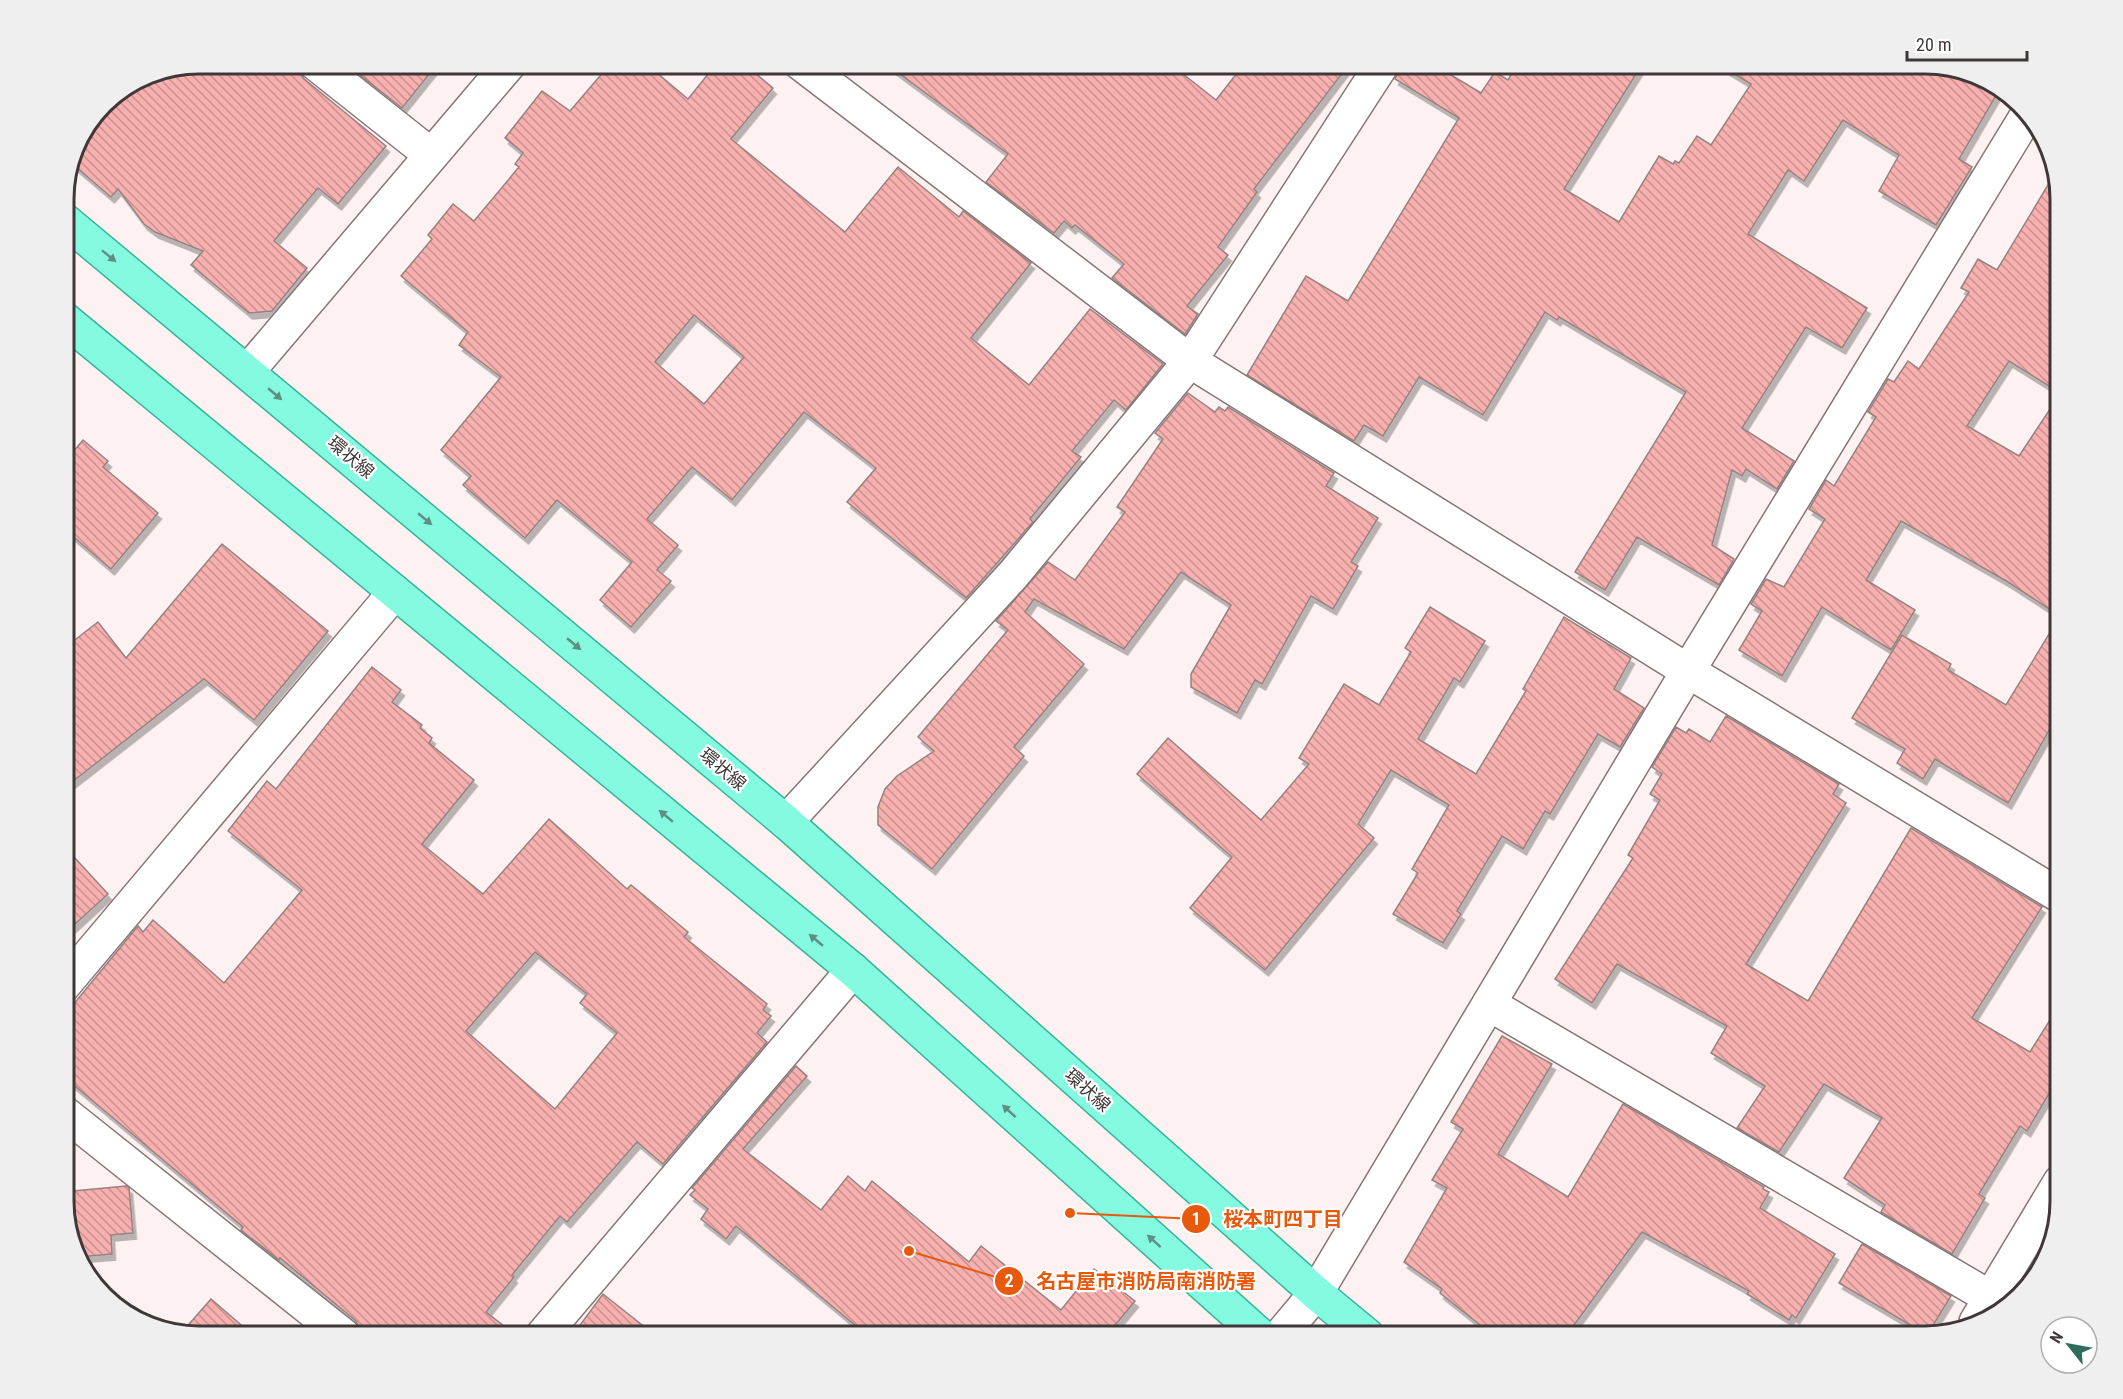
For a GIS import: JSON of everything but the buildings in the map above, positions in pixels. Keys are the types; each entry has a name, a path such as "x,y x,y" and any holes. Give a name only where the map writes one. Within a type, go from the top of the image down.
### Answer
{"main road":[{"name":"環状線","path":"74,228 786,822 1356,1326"},
{"path":"74,327 853,970 1250,1326"}],"street":[{"path":"329,74 431,156"},
{"path":"248,371 501,74"},
{"path":"814,74 1190,361 1688,671 2050,891"},
{"path":"786,822 1013,575 1190,361 1376,74"},
{"path":"1288,1326 1316,1293 1688,671 2023,122"},
{"path":"74,973 396,592"},
{"path":"550,1326 853,970"},
{"path":"1490,1004 1984,1310 2050,1199"},
{"path":"74,1121 331,1326"}],"place":[{"name":"桜本町四丁目","path":"1070,1213"},
{"name":"名古屋市消防局南消防署","path":"909,1251"}]}
